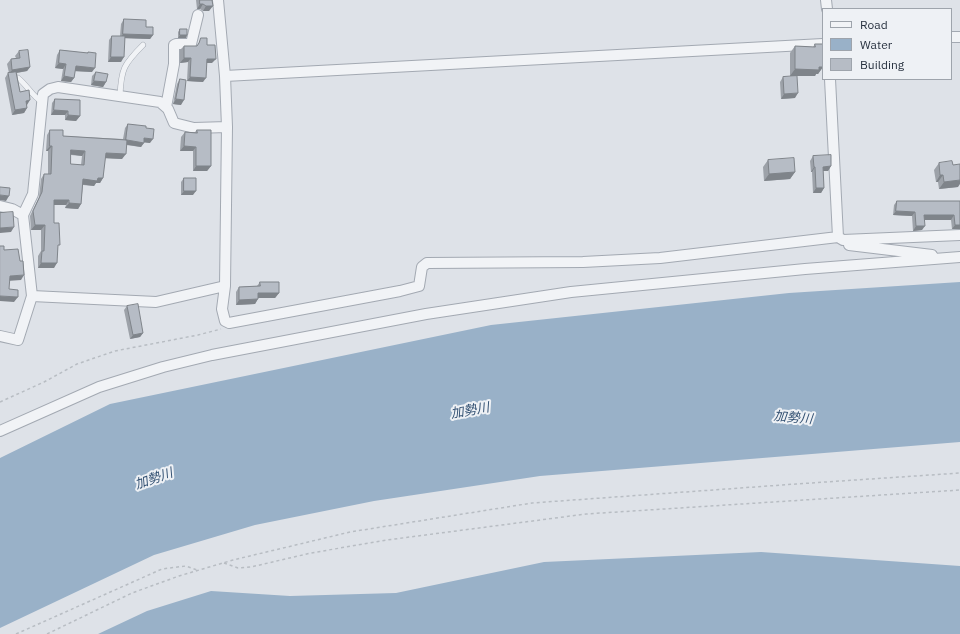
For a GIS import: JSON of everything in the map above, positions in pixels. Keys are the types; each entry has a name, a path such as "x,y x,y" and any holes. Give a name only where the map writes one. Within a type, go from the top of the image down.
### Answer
{"street":[{"path":"218,0 225,76 227,127 225,286 222,308 225,321 229,324 419,286 422,267 427,263 583,262 652,258 840,239 960,235"},
{"path":"166,107 174,64 174,45 192,44 198,15"},
{"path":"225,76 822,44"},
{"path":"830,80 840,239 848,245 931,254 935,258"},
{"path":"0,336 15,340 19,338 32,296 23,215 33,194 43,94 50,88 58,88 160,102 168,109 174,123 194,128 227,127"},
{"path":"0,206 12,209 23,215"},
{"path":"0,431 99,387 163,367 426,314 571,292 805,269 960,257"},
{"path":"32,296 156,302 225,286"}],"lane":[{"path":"120,96 121,78 124,66 143,45"},
{"path":"18,78 27,86 36,98 42,102"}],"path":[{"path":"0,402 85,362 115,351 205,333 226,327 229,324"},
{"path":"48,634 132,593 198,570 224,562 350,532 532,504 960,473"},
{"path":"224,562 238,568 251,567 311,553 387,540 586,514 960,490"},
{"path":"16,634 162,569 186,566 198,570"}],"water":[{"name":"加勢川","path":"960,282 960,442 540,476 374,501 255,525 154,555 0,628 0,458 110,404 491,325 789,293"},
{"path":"761,552 960,566 960,634 98,634 147,611 211,591 290,596 396,593 544,562"}],"building":[{"path":"200,0 212,0 213,6 200,4"},
{"path":"124,19 146,20 146,27 153,27 153,35 123,34"},
{"path":"180,29 187,29 187,35 180,35"},
{"path":"112,36 125,36 124,57 111,57"},
{"path":"201,38 207,38 207,45 215,45 216,59 207,59 206,78 190,77 191,58 184,58 184,46 197,46"},
{"path":"815,44 822,44 822,67 819,67 819,70 795,69 795,46 815,47"},
{"path":"28,50 30,67 12,70 11,59 20,58 19,51"},
{"path":"60,50 96,53 95,68 76,66 74,78 64,76 66,64 59,63"},
{"path":"16,72 20,92 29,90 30,100 26,101 27,108 15,110 8,73"},
{"path":"96,72 108,74 106,82 94,81"},
{"path":"797,76 798,93 784,94 783,77"},
{"path":"180,79 186,80 184,100 176,99"},
{"path":"55,99 80,100 80,116 68,115 68,111 54,110"},
{"path":"128,124 146,126 146,128 154,129 153,139 144,138 144,143 126,140"},
{"path":"50,130 63,130 63,136 127,140 126,154 106,153 103,178 98,178 97,181 83,179 81,204 69,203 69,200 54,200 54,223 59,223 60,245 58,245 57,263 41,263 42,251 44,251 45,225 35,225 33,211 42,192 44,174 51,174 52,146 50,146","holes":["71,150 85,151 84,165 71,164"]},
{"path":"197,130 211,130 211,166 196,166 196,147 184,146 185,132 197,133"},
{"path":"831,155 831,166 823,167 824,188 816,188 813,156"},
{"path":"794,158 795,172 769,174 768,160"},
{"path":"952,161 953,165 960,164 960,180 944,182 943,175 940,175 939,163"},
{"path":"184,178 196,178 196,191 184,191"},
{"path":"0,187 10,188 9,196 0,195"},
{"path":"897,201 960,201 960,225 955,225 954,215 924,215 925,226 916,226 915,212 896,211"},
{"path":"13,212 14,227 0,228 0,213"},
{"path":"0,246 4,246 4,250 18,249 20,261 23,261 24,275 10,276 9,289 18,290 18,297 0,296"},
{"path":"260,282 279,282 279,293 258,293 258,299 239,300 239,287 260,286"},
{"path":"138,304 143,333 133,335 127,306"}]}
